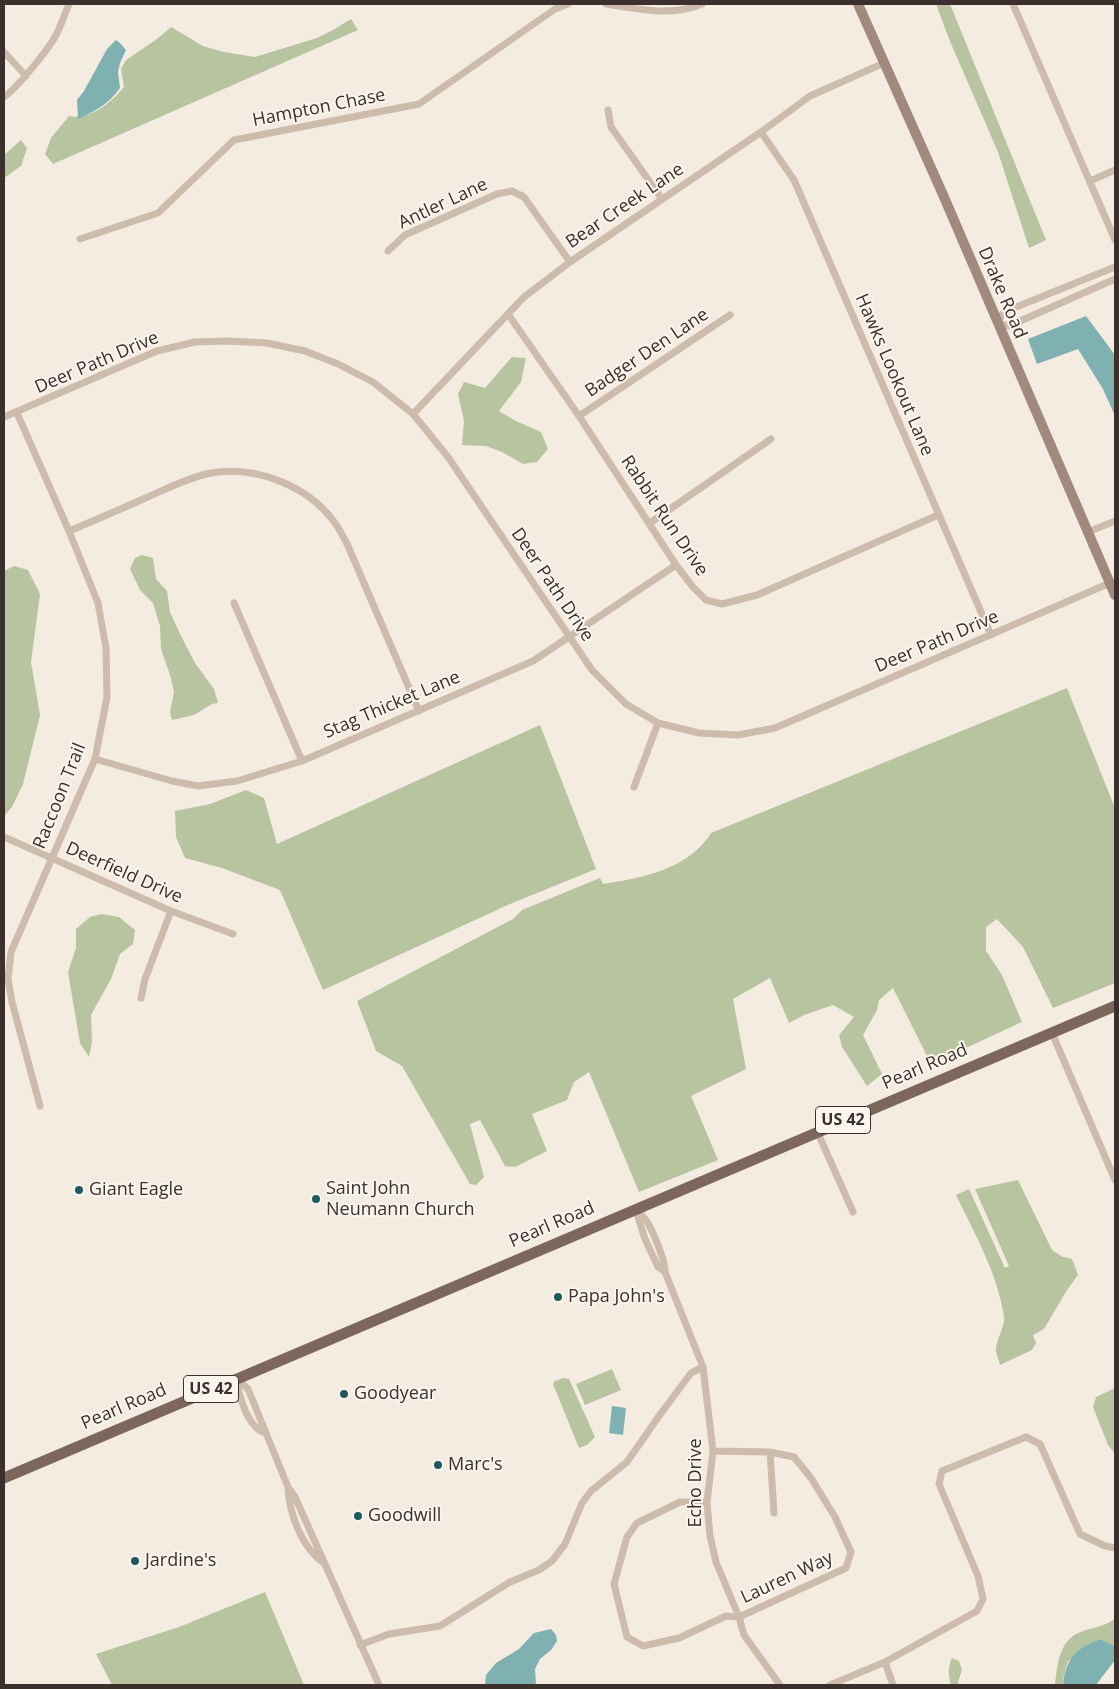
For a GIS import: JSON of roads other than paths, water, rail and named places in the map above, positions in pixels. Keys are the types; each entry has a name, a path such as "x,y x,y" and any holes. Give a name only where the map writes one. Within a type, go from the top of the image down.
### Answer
{"main road":[{"name":"Pearl Road","path":"4,1478 1115,1006"}],"street":[{"path":"4,97 26,76 55,38 69,4"},
{"name":"Hampton Chase","path":"80,239 158,213 234,140 419,104 555,9 568,4"},
{"path":"606,4 655,12 688,10 702,4"},
{"name":"Drake Road","path":"858,4 944,197 1115,595"},
{"path":"1014,4 1115,240"},
{"path":"4,52 26,76"},
{"name":"Bear Creek Lane","path":"413,414 524,297 570,262 761,132 810,96 884,63"},
{"path":"608,110 611,128 662,199"},
{"name":"Hawks Lookout Lane","path":"761,132 794,180 991,635"},
{"path":"1090,181 1115,170"},
{"name":"Antler Lane","path":"388,251 405,235 497,194 512,191 524,197 570,262"},
{"path":"1115,267 1004,312 997,323 1009,326 1115,279"},
{"name":"Rabbit Run Drive","path":"508,314 579,416 676,565 706,600 722,604 757,595 938,515"},
{"name":"Badger Den Lane","path":"579,416 730,315"},
{"name":"Deer Path Drive","path":"4,417 157,351 195,342 267,343 305,351 338,364 373,382 413,414 448,457 592,670 626,704 658,723 699,733 738,735 775,728 1110,582"},
{"name":"Raccoon Trail","path":"17,412 98,603 106,648 107,697 95,759 11,952 8,979 12,1002 40,1106"},
{"path":"650,523 771,439"},
{"path":"69,531 184,481 206,474 245,472 270,478 291,487 307,496 335,522 348,546 419,711"},
{"path":"1088,532 1115,521"},
{"name":"Stag Thicket Lane","path":"95,759 172,781 198,786 237,781 302,761 533,661 676,565"},
{"path":"234,603 302,761"},
{"path":"634,788 658,723"},
{"name":"Deerfield Drive","path":"4,837 171,911 233,934"},
{"path":"141,998 145,979 171,911"},
{"path":"1052,1033 1115,1180"},
{"path":"817,1132 853,1212"},
{"name":"Echo Drive","path":"635,1209 645,1239 658,1267 665,1272 703,1368 713,1451 707,1502 710,1536 716,1562 739,1617 744,1635 780,1685"},
{"path":"360,1645 389,1634 440,1626 510,1582 539,1570 552,1561 564,1544 582,1503 592,1491 627,1462 658,1416 691,1373 703,1368"},
{"path":"237,1378 238,1393 251,1421 260,1432 266,1434 288,1487 288,1501 301,1533 309,1549 317,1558 325,1563 379,1685"},
{"path":"830,1685 885,1662 977,1611 983,1599 978,1576 938,1484 942,1471 1026,1436 1040,1444 1080,1534 1105,1546 1115,1548"},
{"name":"Lauren Way","path":"707,1502 680,1502 636,1523 627,1537 614,1584 627,1637 643,1646 679,1638 726,1616 739,1617 846,1568 851,1552 835,1517 811,1478 794,1457 770,1452 713,1451"},
{"path":"770,1452 774,1513"},
{"path":"885,1662 893,1685"}],"water":[{"path":"116,40 126,50 118,72 120,88 106,103 78,119 77,100 107,49"},
{"path":"1086,316 1115,355 1115,416 1103,389 1078,349 1037,364 1028,339"},
{"path":"612,1406 626,1408 623,1435 609,1433"},
{"path":"551,1629 556,1635 557,1641 551,1650 540,1659 535,1669 536,1685 485,1685 486,1675 496,1663 519,1649 534,1633"},
{"path":"1100,1639 1115,1646 1115,1660 1096,1685 1064,1685 1065,1674 1071,1658 1083,1647"}],"place":[{"name":"Giant Eagle","path":"79,1190"},
{"name":"Saint John Neumann Church","path":"316,1199"},
{"name":"Papa John's","path":"558,1297"},
{"name":"Goodyear","path":"344,1394"},
{"name":"Marc's","path":"438,1465"},
{"name":"Goodwill","path":"358,1516"},
{"name":"Jardine's","path":"135,1561"}]}
